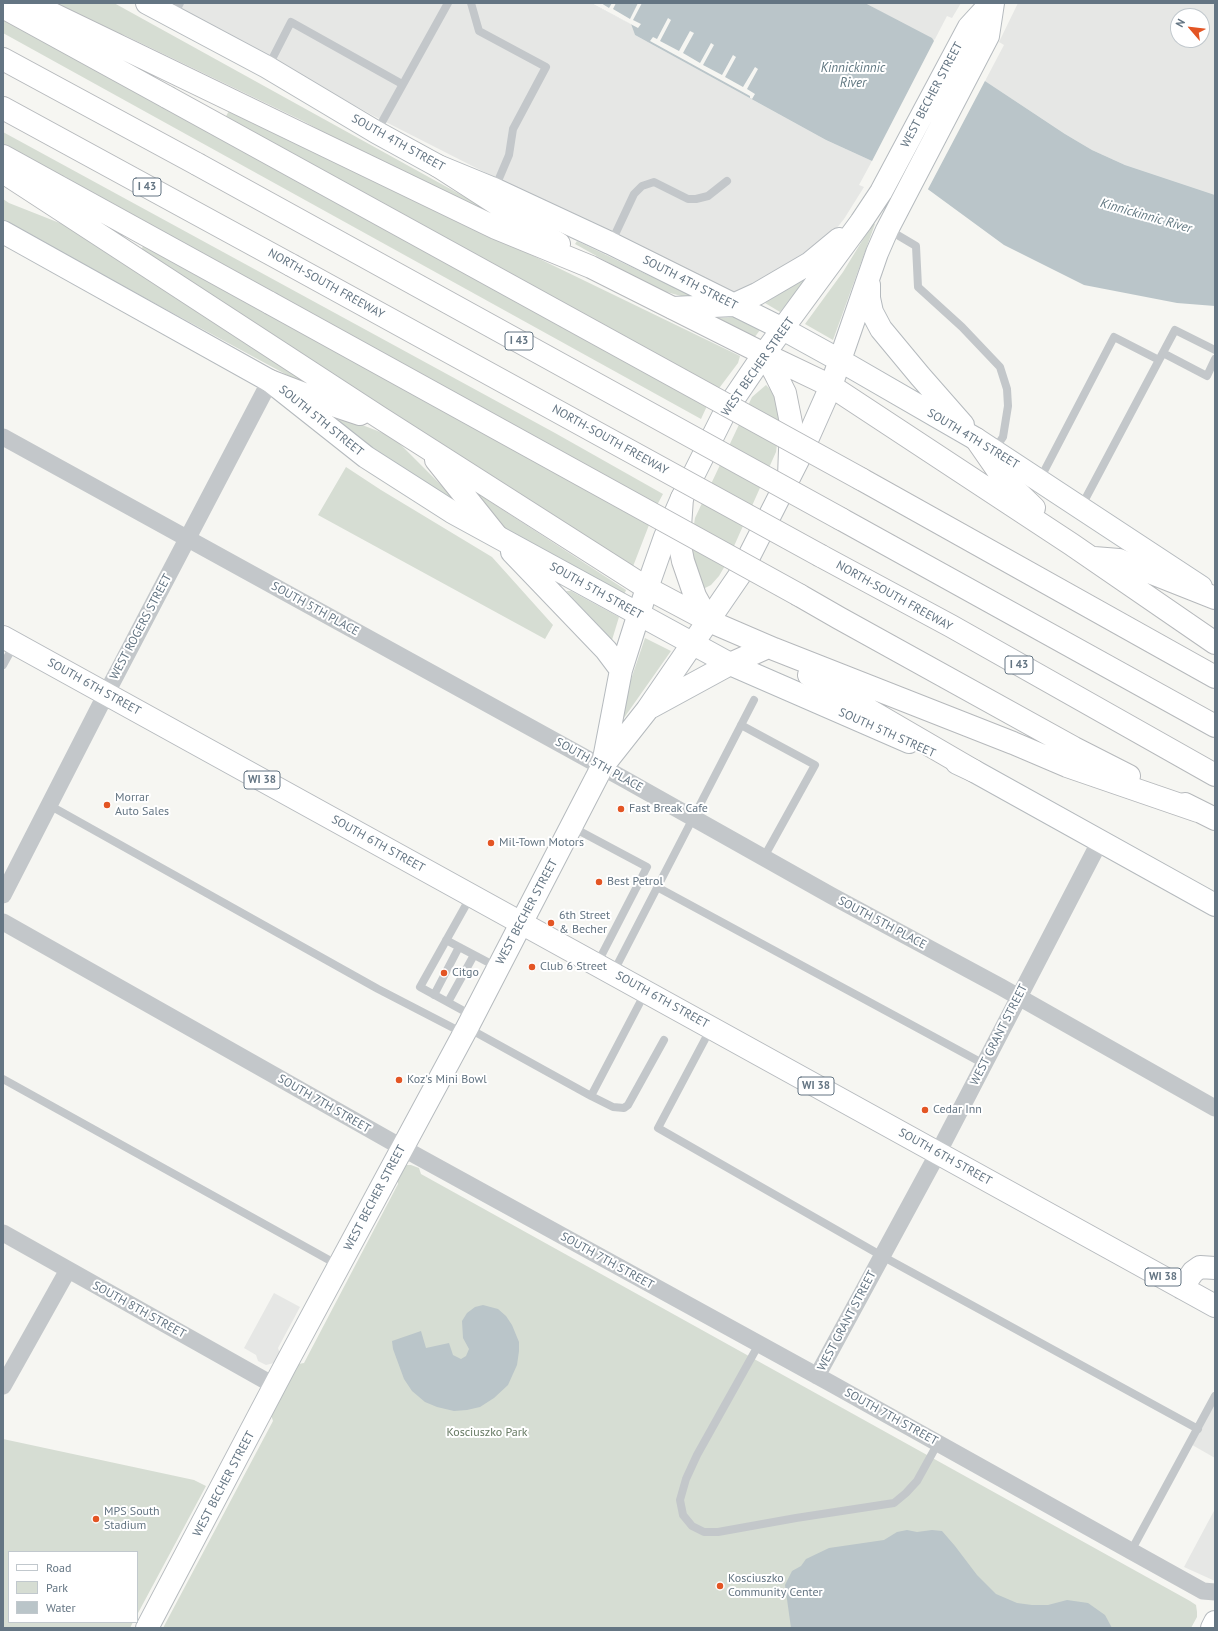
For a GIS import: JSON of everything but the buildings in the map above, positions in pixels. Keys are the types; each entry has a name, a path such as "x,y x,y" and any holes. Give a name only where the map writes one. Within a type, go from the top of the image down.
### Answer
{"main road":[{"path":"30,3 496,228 591,267 831,386 1071,544 1215,643"},
{"name":"SOUTH 4TH STREET","path":"147,3 176,10 267,67 376,132 438,166 494,189 610,244 783,330 841,361 985,445 1215,597"},
{"name":"WEST BECHER STREET","path":"602,767 621,670 647,588 665,537 682,498 726,410 764,354 861,222 881,192 968,27 992,3"},
{"name":"WEST BECHER STREET","path":"148,1628 275,1386 468,1026 602,767 647,710 739,576 789,478 831,386 841,361 869,276 887,230 988,36 992,3"},
{"path":"3,7 861,479 1215,677"},
{"name":"I 43","path":"3,59 197,164 1215,726"},
{"name":"NORTH-SOUTH FREEWAY","path":"3,108 958,630 1215,775"},
{"path":"3,156 1074,748 1206,815"},
{"path":"438,166 544,233 591,267"},
{"path":"3,172 378,417 647,588 709,621 771,648 1013,743 1067,766 1206,815"},
{"path":"673,308 733,305 757,294 810,263 861,222"},
{"name":"SOUTH 5TH STREET","path":"3,232 270,381 366,457 452,512 730,664 974,771 1215,905"},
{"path":"869,276 869,298 872,312 881,329 920,376 985,445 1003,478 1071,544"},
{"path":"764,354 785,393 791,423 789,478"},
{"path":"270,381 360,414 378,417"},
{"path":"425,447 496,535 606,650 621,670"},
{"path":"682,498 679,541 683,561 696,596 709,621"},
{"path":"1091,558 1119,560 1215,597"},
{"name":"SOUTH 6TH STREET","path":"9,640 1215,1306"},
{"path":"647,710 730,664 771,648"},
{"path":"771,648 809,674 974,771"},
{"name":"WI 38","path":"1182,1288 1193,1272 1200,1267 1215,1268"},
{"path":"1212,1628 1215,1622"}],"street":[{"name":"WEST ROGERS STREET","path":"3,895 187,538 270,381"},
{"name":"SOUTH 5TH PLACE","path":"3,437 602,767 832,896 1019,997 1215,1108"},
{"name":"WEST GRANT STREET","path":"818,1376 938,1153 1100,841"},
{"name":"SOUTH 7TH STREET","path":"3,922 402,1148 818,1376 1203,1591 1215,1592"},
{"name":"SOUTH 8TH STREET","path":"3,1233 275,1386"},
{"path":"4,1382 68,1270"}],"lane":[{"path":"376,132 448,3"},
{"path":"471,3 479,31 546,67 513,129 509,155 494,189"},
{"path":"267,67 291,22 402,84"},
{"path":"610,244 634,194 642,186 654,182 688,199 696,199 708,196 727,181"},
{"path":"887,230 916,246 918,287 962,328 1000,367 1007,388 1008,406 1003,437 985,445"},
{"path":"1081,508 1175,330 1215,350"},
{"path":"1039,480 1114,337 1206,376 1215,359"},
{"path":"3,665 9,640"},
{"path":"605,969 657,887 754,700"},
{"path":"742,725 815,765 764,857"},
{"path":"49,805 378,989 468,1026 613,1107 624,1108 628,1105 664,1040"},
{"path":"571,827 647,868 605,969"},
{"path":"657,887 984,1064"},
{"path":"468,1026 448,1002 420,987 471,895"},
{"path":"446,940 498,968"},
{"path":"434,995 459,947"},
{"path":"448,1002 474,955"},
{"path":"591,1096 646,992"},
{"path":"711,1028 658,1128 882,1256 1198,1429"},
{"path":"3,1079 340,1266"},
{"path":"759,1344 697,1455 686,1479 680,1500 683,1515 692,1526 704,1532 718,1532 894,1503 917,1481 938,1443"},
{"path":"1131,1551 1215,1396"}],"shaded area":[{"path":"169,3 591,3 631,24 635,35 826,140 872,161 859,185 864,187 836,229 818,244 793,261 742,291 731,291 647,252 372,115"},
{"path":"865,3 961,3 952,18 947,16 934,41"},
{"path":"1018,3 1215,3 1215,195 1125,165 1092,150 985,81 1004,45 999,42"},
{"path":"274,1293 300,1307 278,1348 280,1354 274,1363 266,1365 258,1361 256,1355 244,1348"},
{"path":"1215,1390 1215,1458 1187,1442"},
{"path":"1215,1509 1215,1581 1184,1567"}],"green space":[{"path":"47,3 114,3 501,217 499,221 371,158 303,121 124,35 105,31"},
{"path":"3,17 707,406 701,419 3,33"},
{"path":"230,109 740,356 738,363 717,391 225,118"},
{"path":"3,132 555,433 663,494 656,507 118,210 64,176 60,179 3,148"},
{"path":"3,199 9,203 85,233 335,401 3,221"},
{"path":"873,223 875,224 833,340 805,324 843,272"},
{"path":"577,241 694,297 695,300 656,289 575,244"},
{"path":"143,245 649,525 632,569 174,272 142,249"},
{"path":"803,279 805,281 780,312 765,303"},
{"path":"734,317 760,328 760,330 754,338 717,320 718,318"},
{"path":"766,385 772,391 780,422 776,452 726,564 719,576 711,585 703,589 693,562 691,543 695,518 752,397"},
{"path":"339,416 388,435 399,443 452,496 454,501 365,444 339,421 337,418"},
{"path":"346,467 381,490 492,557 553,625 545,639 318,515"},
{"path":"463,484 626,590 624,595 506,530"},
{"path":"566,591 571,591 619,617 612,640"},
{"path":"645,638 671,651 619,725 616,724"},
{"name":"Kosciuszko Park","path":"406,1165 419,1168 421,1174 1190,1601 1196,1605 1197,1612 1197,1617 1191,1628 163,1628 273,1421 271,1415 298,1364 304,1363 398,1184 397,1178 402,1168"},
{"name":"MPS South Stadium","path":"3,1439 194,1480 206,1486 138,1613 138,1551 8,1551 8,1623 132,1623 130,1628 3,1628"}],"water":[{"name":"Kinnickinnic River","path":"591,3 865,3 932,38 985,81 1092,150 1125,165 1215,195 1215,306 1177,303 1084,285 1004,245 903,171 872,161 826,140 635,35 631,24"},
{"path":"483,1305 498,1309 506,1316 512,1325 519,1342 517,1365 508,1385 494,1398 480,1407 467,1410 454,1411 437,1407 425,1402 412,1391 404,1379 393,1349 392,1341 421,1331 426,1348 449,1343 453,1355 461,1359 466,1356 469,1349 463,1338 462,1321 467,1313 475,1307"},
{"path":"907,1530 917,1532 932,1530 942,1531 977,1575 996,1594 1017,1603 1032,1605 1048,1605 1067,1600 1088,1603 1105,1615 1112,1628 791,1628 785,1585 792,1571 801,1566 806,1559 829,1548 884,1540 897,1532"}],"pier":[{"path":"591,3 601,3 609,8 612,3 616,3 613,9 630,19 638,3 642,3 633,20 641,24 638,28"},
{"path":"668,18 671,20 660,41 679,51 690,31 694,33 683,53 700,63 711,43 714,45 703,65 722,75 733,55 736,57 725,77 743,87 755,67 758,69 747,89 755,94 752,99 750,96 650,41 653,37 657,39"},
{"path":"935,39 986,79 927,191 902,172 871,163"}],"place":[{"name":"Morrar Auto Sales","path":"107,805"},
{"name":"Fast Break Cafe","path":"621,809"},
{"name":"Mil-Town Motors","path":"491,843"},
{"name":"Best Petrol","path":"599,882"},
{"name":"6th Street & Becher","path":"551,923"},
{"name":"Club 6 Street","path":"532,967"},
{"name":"Citgo","path":"444,973"},
{"name":"Koz's Mini Bowl","path":"399,1080"},
{"name":"Cedar Inn","path":"925,1110"},
{"name":"MPS South Stadium","path":"96,1519"},
{"name":"Kosciuszko Community Center","path":"720,1586"}]}
